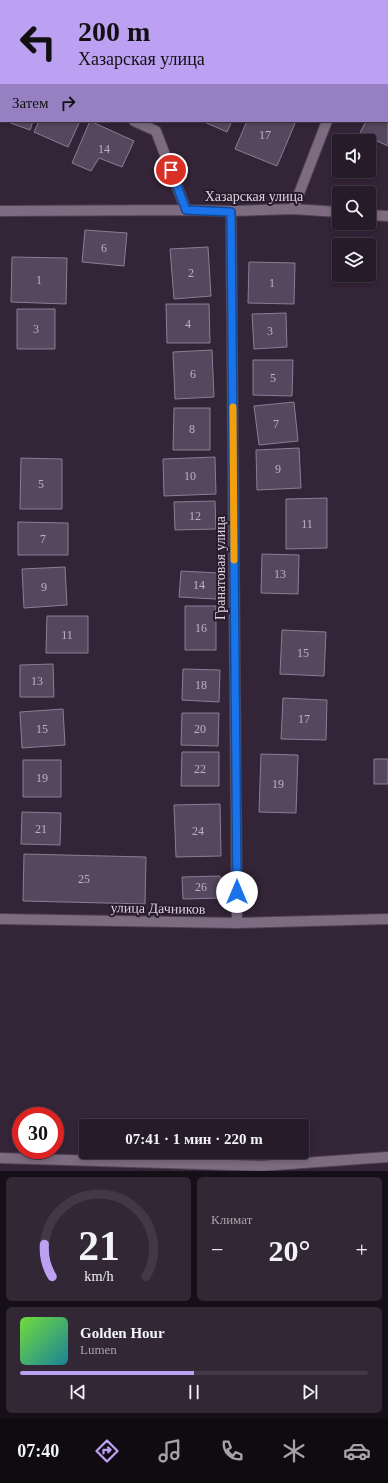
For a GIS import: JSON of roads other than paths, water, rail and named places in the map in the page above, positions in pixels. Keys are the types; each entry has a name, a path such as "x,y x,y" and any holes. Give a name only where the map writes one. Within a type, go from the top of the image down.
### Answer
{"street":[{"path":"136,122 156,130 186,210"},
{"path":"293,209 327,122"},
{"name":"Хазарская улица","path":"0,211 186,210 231,212 293,209 332,212"},
{"name":"Гранатовая улица","path":"231,212 237,923"},
{"path":"376,215 388,216"},
{"name":"улица Дачников","path":"0,919 237,923 388,919"},
{"path":"0,1158 261,1166 388,1157"}]}
